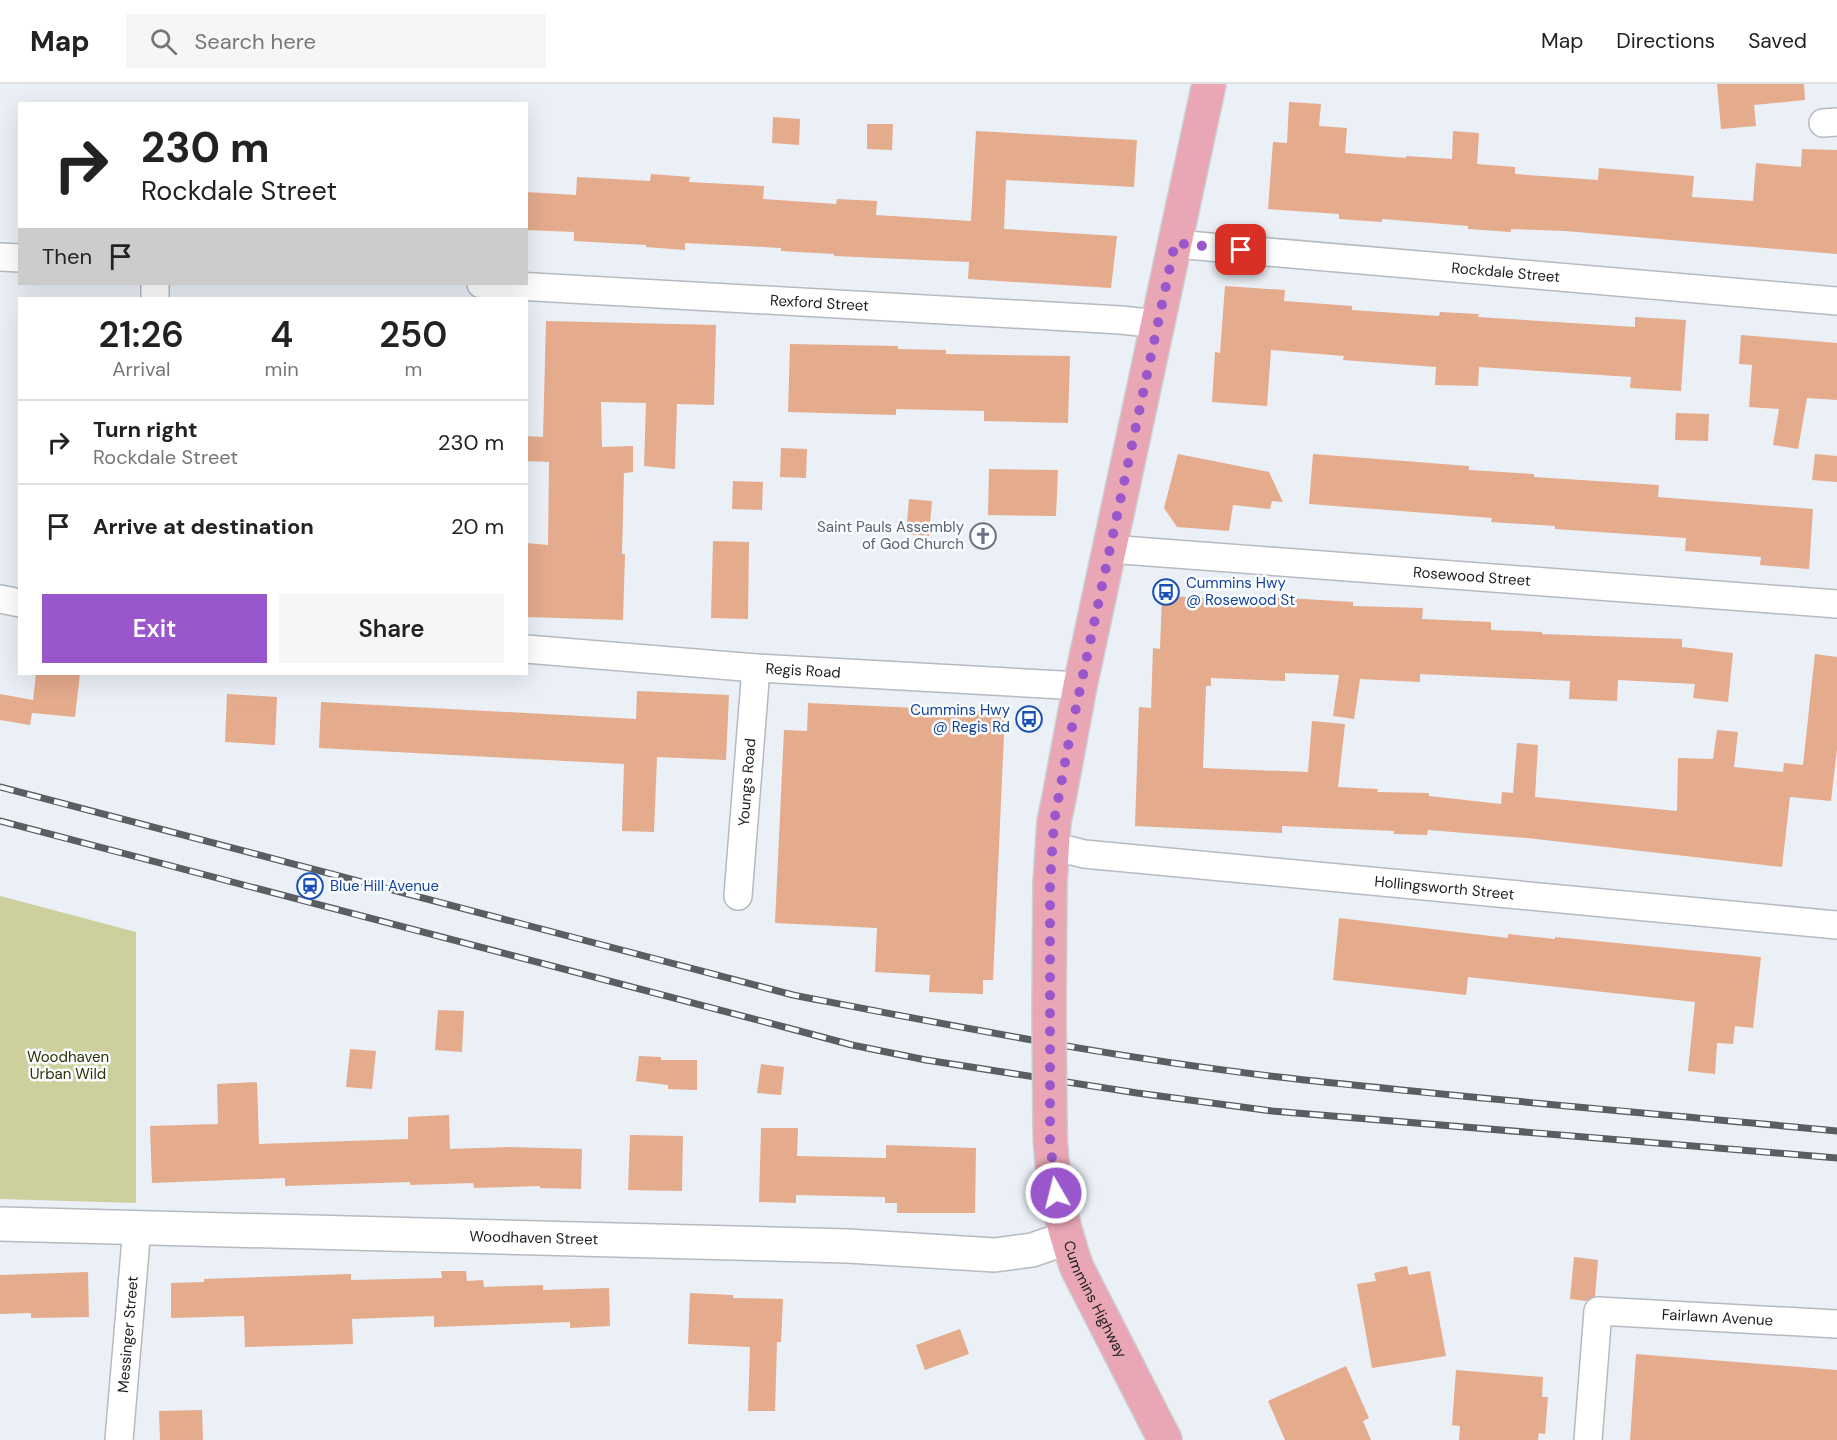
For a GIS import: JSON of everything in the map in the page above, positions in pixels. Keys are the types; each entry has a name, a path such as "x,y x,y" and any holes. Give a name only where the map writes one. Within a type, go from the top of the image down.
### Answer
{"main road":[{"name":"Cummins Highway","path":"1165,1440 1077,1268 1059,1209 1050,1125 1050,883 1059,798 1080,686 1209,84"}],"street":[{"name":"Rockdale Street","path":"1175,243 1837,301"},
{"path":"0,257 18,258"},
{"name":"Rexford Street","path":"499,285 1121,320 1158,324"},
{"name":"Rosewood Street","path":"1109,549 1837,604"},
{"path":"0,598 18,602"},
{"name":"Regis Road","path":"528,649 756,668 1080,686"},
{"name":"Youngs Road","path":"738,896 756,668"},
{"name":"Hollingsworth Street","path":"1053,846 1084,854 1837,925"},
{"name":"Woodhaven Street","path":"0,1224 848,1246 995,1255 1032,1250 1067,1238"},
{"name":"Messinger Street","path":"119,1440 137,1227"},
{"name":"Fairlawn Avenue","path":"1588,1440 1598,1311 1837,1324"}],"green space":[{"name":"Woodhaven Urban Wild","path":"0,896 136,932 136,1203 0,1199"}],"building":[{"path":"1717,84 1804,84 1805,100 1754,105 1756,126 1721,129"},
{"path":"1289,102 1321,104 1319,126 1347,128 1345,153 1452,159 1453,131 1479,133 1477,164 1515,167 1515,174 1598,180 1599,168 1694,176 1692,197 1753,201 1756,163 1801,167 1802,149 1837,150 1837,254 1565,231 1511,229 1511,232 1382,219 1382,222 1339,219 1339,214 1268,209 1273,142 1287,143"},
{"path":"773,117 800,119 799,145 772,143"},
{"path":"867,124 893,124 892,150 867,149"},
{"path":"976,131 1137,140 1134,187 1006,180 1004,229 1117,236 1111,288 968,279 969,262 834,256 834,254 781,251 781,248 685,243 685,250 646,247 646,245 574,241 574,232 528,230 528,192 576,195 577,177 650,181 651,174 690,177 689,182 764,186 763,199 836,204 837,199 877,201 876,215 971,221"},
{"path":"1225,286 1285,290 1284,301 1352,306 1352,310 1439,316 1440,312 1479,314 1478,317 1635,327 1635,317 1686,320 1681,391 1630,388 1631,377 1479,367 1478,386 1435,385 1436,367 1343,360 1344,356 1271,350 1267,406 1212,402 1215,352 1220,353"},
{"path":"546,321 716,325 714,405 677,404 675,469 644,466 646,403 601,402 602,447 633,446 633,472 624,473 623,620 528,617 528,543 548,545 549,462 528,461 528,436 543,437"},
{"path":"1741,335 1837,343 1837,400 1807,398 1798,449 1773,445 1779,409 1749,407 1752,365 1739,364"},
{"path":"790,344 898,346 898,349 946,350 946,354 1070,356 1068,423 984,421 984,411 896,409 896,415 788,412"},
{"path":"1676,413 1709,414 1708,441 1675,440"},
{"path":"781,448 807,449 806,478 780,477"},
{"path":"1178,454 1269,472 1283,502 1272,501 1270,509 1233,505 1229,531 1177,527 1164,508"},
{"path":"1313,454 1469,466 1469,470 1534,474 1534,477 1659,485 1658,497 1813,509 1809,569 1760,565 1761,557 1685,551 1686,538 1555,529 1555,526 1491,522 1492,518 1309,504"},
{"path":"1815,454 1837,456 1837,482 1812,480"},
{"path":"989,469 1058,470 1056,516 988,515"},
{"path":"733,481 763,482 762,510 732,509"},
{"path":"909,499 932,501 929,536 906,534"},
{"path":"713,541 749,542 748,619 711,618"},
{"path":"1162,596 1247,599 1247,596 1353,602 1353,606 1423,608 1422,619 1491,622 1491,630 1682,639 1682,647 1733,653 1728,702 1693,698 1695,684 1618,680 1617,701 1569,699 1570,681 1420,674 1420,682 1360,679 1354,719 1333,716 1339,675 1285,673 1285,681 1211,678 1211,686 1206,686 1203,768 1308,772 1312,721 1345,724 1338,787 1378,789 1377,792 1429,793 1429,796 1501,804 1502,792 1513,793 1517,743 1538,745 1535,797 1677,811 1678,758 1713,759 1717,730 1738,732 1734,767 1783,772 1784,763 1803,765 1815,654 1837,657 1837,749 1831,801 1790,797 1782,867 1527,838 1428,830 1427,835 1394,834 1394,831 1282,826 1282,833 1135,826 1139,707 1151,708 1153,648 1160,649"},
{"path":"36,675 80,675 75,717 32,713 30,725 0,720 0,694 33,700"},
{"path":"637,691 729,695 726,760 657,757 654,832 622,831 624,764 319,748 321,702 636,719"},
{"path":"227,694 277,697 275,745 225,742"},
{"path":"808,703 1005,712 993,980 983,980 983,994 929,992 930,975 875,972 877,928 775,923 784,730 807,731"},
{"path":"1339,918 1508,938 1508,934 1555,939 1555,937 1761,957 1753,1028 1735,1026 1733,1044 1717,1043 1715,1074 1688,1071 1695,1002 1468,977 1466,995 1333,980"},
{"path":"438,1010 464,1011 462,1052 435,1050"},
{"path":"350,1049 376,1051 372,1089 346,1087"},
{"path":"639,1056 661,1057 661,1060 697,1060 697,1090 668,1089 668,1085 636,1081"},
{"path":"761,1064 784,1067 781,1095 757,1093"},
{"path":"257,1082 259,1144 408,1139 408,1117 449,1115 450,1149 509,1147 582,1149 581,1189 540,1188 540,1186 474,1188 473,1183 410,1185 410,1182 285,1186 285,1178 152,1183 150,1126 218,1124 217,1084"},
{"path":"761,1128 798,1128 797,1156 886,1158 886,1145 976,1148 975,1213 897,1213 897,1203 885,1203 885,1197 796,1195 796,1203 759,1202"},
{"path":"630,1135 683,1136 682,1191 628,1190"},
{"path":"1574,1257 1598,1260 1595,1296 1586,1301 1570,1299"},
{"path":"1407,1266 1409,1275 1430,1271 1446,1356 1372,1368 1357,1284 1376,1281 1374,1273"},
{"path":"441,1271 466,1271 467,1281 483,1280 484,1287 543,1285 543,1290 609,1288 610,1326 570,1328 570,1322 434,1327 434,1316 352,1319 353,1344 245,1347 244,1316 171,1318 171,1283 204,1282 204,1279 351,1274 351,1280 442,1278"},
{"path":"88,1272 89,1317 31,1318 31,1313 0,1314 0,1275"},
{"path":"690,1293 733,1295 733,1298 783,1299 781,1342 777,1342 775,1411 748,1411 750,1347 688,1344"},
{"path":"960,1329 969,1354 925,1370 916,1345"},
{"path":"1636,1354 1837,1370 1837,1440 1630,1440"},
{"path":"1346,1366 1369,1418 1363,1421 1371,1440 1285,1440 1268,1401"},
{"path":"1456,1370 1543,1377 1542,1397 1548,1397 1545,1434 1539,1433 1538,1440 1459,1440 1460,1426 1452,1425"},
{"path":"202,1410 203,1440 160,1440 159,1411"}],"railway":[{"path":"0,787 793,995 974,1030 1157,1061 1279,1077 1837,1131"},
{"path":"0,821 852,1045 926,1060 1137,1093 1272,1111 1837,1158"}],"place":[{"name":"Saint Pauls Assembly of God Church","path":"983,536"},
{"name":"Cummins Hwy @ Rosewood St","path":"1166,592"},
{"name":"Cummins Hwy @ Regis Rd","path":"1029,719"},
{"name":"Blue Hill Avenue","path":"310,886"}],"route":[{"path":"1056,1193 1050,1141 1050,883 1054,822 1069,741 1175,243 1241,250"}]}
